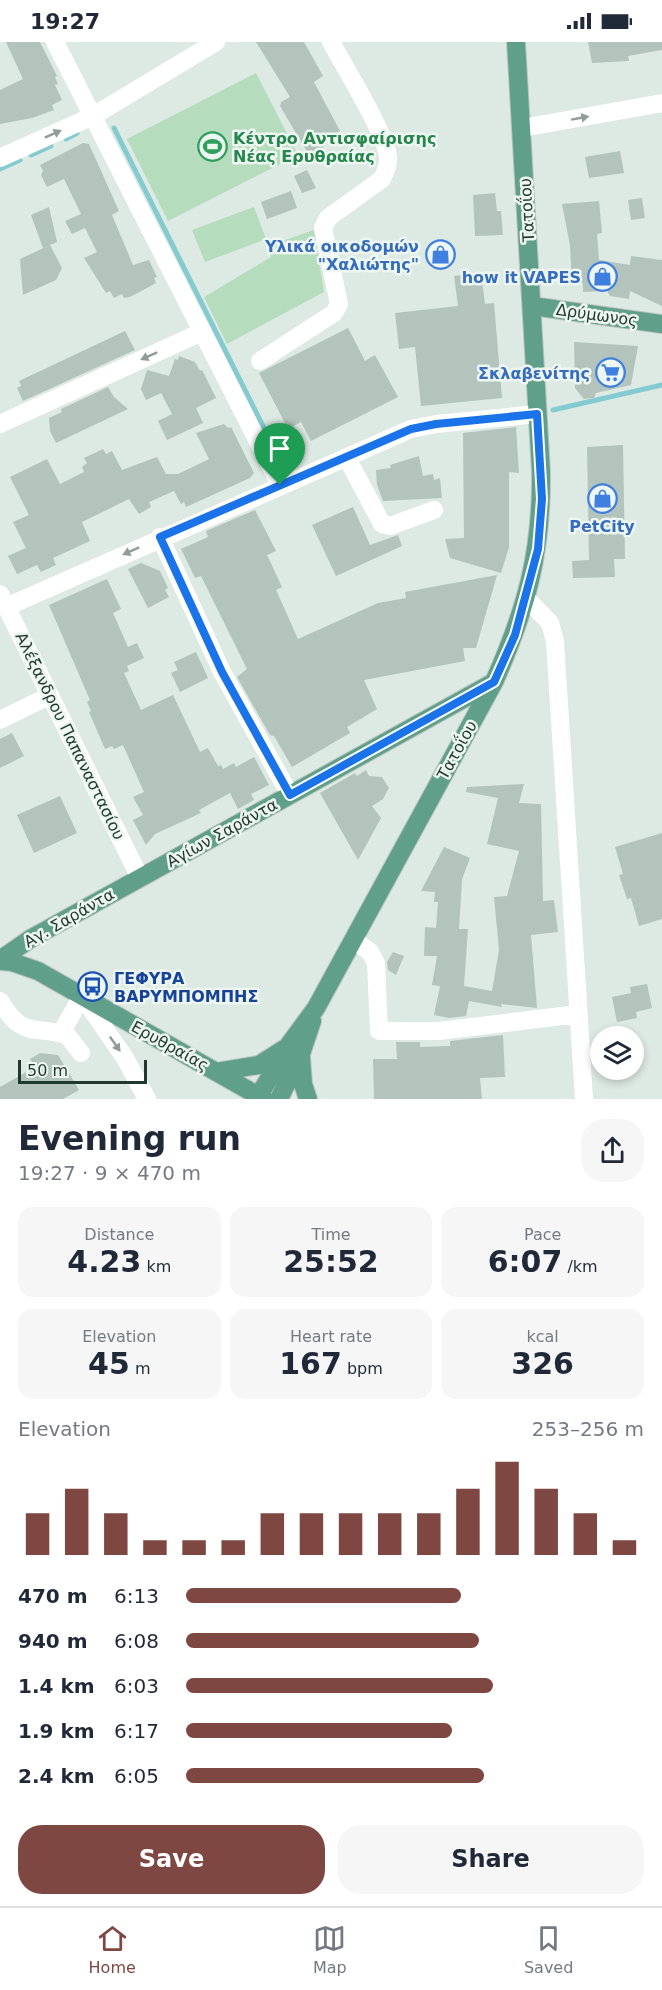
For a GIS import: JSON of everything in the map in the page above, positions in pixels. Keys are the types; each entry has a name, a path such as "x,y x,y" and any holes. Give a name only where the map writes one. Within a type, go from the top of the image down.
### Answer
{"main road":[{"name":"Τατοΐου","path":"260,1098 294,1050 494,682 515,635 538,549 541,523 541,472 516,42"},
{"name":"Δρύμωνος","path":"532,306 662,324"},
{"name":"Αγίων Σαράντα","path":"140,878 494,682"},
{"name":"Αγ. Σαράντα","path":"0,960 30,939 140,878"},
{"name":"Ερυθραίας","path":"0,960 25,966 82,996 260,1098"},
{"name":"Τατοΐου","path":"279,1099 294,1050"},
{"path":"216,1072 259,1065 294,1050 308,1099"}],"street":[{"path":"55,42 280,485"},
{"path":"0,158 93,116 216,42"},
{"path":"260,360 334,313 339,304 323,228 328,218 382,179 388,157 382,136 331,42"},
{"path":"522,128 662,103"},
{"path":"0,424 202,332"},
{"path":"3,600 160,537 423,426 537,414"},
{"path":"347,458 376,516 386,526 434,510"},
{"path":"160,537 222,672 290,795"},
{"path":"526,598 550,623 555,641 584,1099"},
{"name":"Αλέξανδρου Παπαναστασίου","path":"3,600 140,878"},
{"path":"0,720 49,696"},
{"path":"354,940 370,952 376,963 379,1031 439,1031 578,1014"},
{"path":"61,1033 82,996"},
{"name":"Ερυθραίας","path":"82,996 125,1058 147,1099"},
{"path":"0,1001 12,1020 20,1026 32,1031 67,1035 81,1053"}],"green space":[{"name":"Κέντρο Αντισφαίρισης Νέας Ερυθραίας","path":"256,73 298,155 168,221 127,139"},
{"path":"254,207 266,239 205,262 192,230"},
{"path":"314,230 324,292 227,344 204,297 271,257 268,246"}],"building":[{"path":"6,42 40,42 57,76 55,77 58,84 55,85 62,100 52,105 54,110 32,118 0,124 0,90 23,79"},
{"path":"256,42 304,42 323,76 314,82 340,131 321,142 324,147 309,155 280,106 281,102 290,97"},
{"path":"588,42 662,42 662,50 628,56 629,61 592,63"},
{"path":"83,143 89,144 119,211 112,215 133,265 149,260 157,277 154,278 156,283 130,297 124,298 122,294 114,298 110,291 106,293 84,258 97,252 85,228 72,234 65,221 81,214 64,179 47,187 41,175 43,171 40,165"},
{"path":"620,151 624,173 589,178 585,157"},
{"path":"307,170 316,188 302,193 294,176"},
{"path":"291,191 297,208 267,219 261,202"},
{"path":"495,193 497,211 501,211 503,235 475,236 473,195"},
{"path":"642,198 645,218 631,220 628,200"},
{"path":"599,201 602,233 597,234 599,260 630,265 631,256 662,260 662,306 630,291 629,299 610,296 607,291 583,292 583,283 572,283 570,245 562,204"},
{"path":"49,207 57,242 43,248 31,215"},
{"path":"50,245 62,268 56,280 23,295 20,259"},
{"path":"481,273 485,304 494,303 502,398 421,406 415,347 399,349 395,313 458,306 454,276"},
{"path":"348,328 365,361 375,355 398,397 311,441 301,422 288,429 259,373"},
{"path":"125,331 135,350 23,401 17,388 21,386 19,381"},
{"name":"Σκλαβενίτης","path":"574,342 638,346 631,385 596,393 594,398 584,399 575,388"},
{"path":"179,356 195,362 200,371 202,370 216,398 196,408 203,423 167,440 158,421 172,414 161,393 146,400 141,389 147,370 169,376 175,359 178,360"},
{"path":"108,387 114,397 128,409 56,443 50,431 49,418 62,412 61,409"},
{"path":"224,424 228,428 231,427 254,473 250,478 186,507 184,502 181,504 174,491 149,502 151,507 139,514 129,499 82,522 90,541 53,558 56,565 41,572 37,565 17,574 8,556 26,548 13,522 29,515 10,477 47,459 60,484 84,472 82,467 87,463 84,458 103,449 106,454 112,451 122,470 157,457 166,474 178,474 209,459 196,433"},
{"path":"516,427 519,473 509,472 509,547 501,573 450,558 445,539 464,538 463,433"},
{"path":"623,445 625,559 614,559 615,577 573,578 572,561 589,560 587,447"},
{"path":"419,456 423,476 433,474 434,480 440,478 442,498 383,501 377,485 376,470 391,468 390,465"},
{"path":"353,507 370,545 398,535 402,546 336,576 312,525"},
{"path":"255,510 276,551 267,555 282,587 276,590 298,639 378,603 406,598 405,592 497,575 476,648 463,648 465,661 364,680 377,709 347,727 350,733 292,767 274,736 270,735 237,677 247,669 201,576 195,578 181,549 208,537 206,531"},
{"path":"141,563 160,571 168,588 165,590 169,597 148,608 128,569"},
{"path":"107,579 121,609 113,613 128,647 137,643 144,658 127,666 129,671 124,673 141,710 173,695 200,752 208,748 218,766 221,765 223,769 234,763 236,767 254,757 269,785 251,794 254,800 238,809 230,793 199,810 201,813 155,834 146,845 133,820 143,815 133,797 144,792 123,745 114,749 112,746 105,749 89,712 91,711 87,702 90,700 49,605"},
{"path":"196,652 208,678 180,692 171,673 178,670 174,662"},
{"path":"12,733 24,756 0,768 0,739"},
{"path":"366,770 369,776 382,777 389,788 383,799 372,806 381,818 358,860 320,793 355,773 357,776"},
{"path":"524,784 519,803 541,804 543,901 554,900 558,932 531,935 537,1008 501,1004 502,1007 469,1001 466,1016 449,1018 434,1015 440,986 432,985 437,956 424,956 425,927 436,928 438,902 434,902 435,892 421,891 444,847 470,858 462,879 459,929 468,929 464,986 492,991 499,950 494,897 507,896 519,851 487,844 498,798 466,792 467,787"},
{"path":"60,796 77,833 34,853 17,815"},
{"path":"662,833 662,919 639,926 631,898 627,899 619,875 623,874 615,847"},
{"path":"393,952 404,956 396,975 388,970 387,962"},
{"path":"647,984 652,1008 636,1012 637,1018 617,1022 612,997 631,993 630,987"},
{"path":"503,1035 505,1077 480,1078 482,1099 374,1099 373,1059 397,1059 396,1042 420,1042 420,1047 450,1046 450,1041"},
{"path":"40,1053 58,1055 79,1090 63,1099 0,1099 0,1087 35,1067 30,1059"}],"waterway":[{"path":"114,128 283,466"},
{"path":"66,139 77,133"},
{"path":"31,155 51,146"},
{"path":"0,169 20,160"},
{"path":"553,410 662,385"}],"place":[{"name":"Κέντρο Αντισφαίρισης Νέας Ερυθραίας","path":"212,147"},
{"name":"Υλικά οικοδομών \"Χαλιώτης\"","path":"440,255"},
{"name":"how it VAPES","path":"602,277"},
{"name":"Σκλαβενίτης","path":"611,373"},
{"name":"PetCity","path":"602,498"},
{"name":"ΓΕΦΥΡΑ ΒΑΡΥΜΠΟΜΠΗΣ","path":"93,987"}],"route":[{"path":"537,414 542,499 538,549 515,635 494,682 290,795 222,672 160,537 280,485 297,480 411,429 436,424 537,414"}]}
